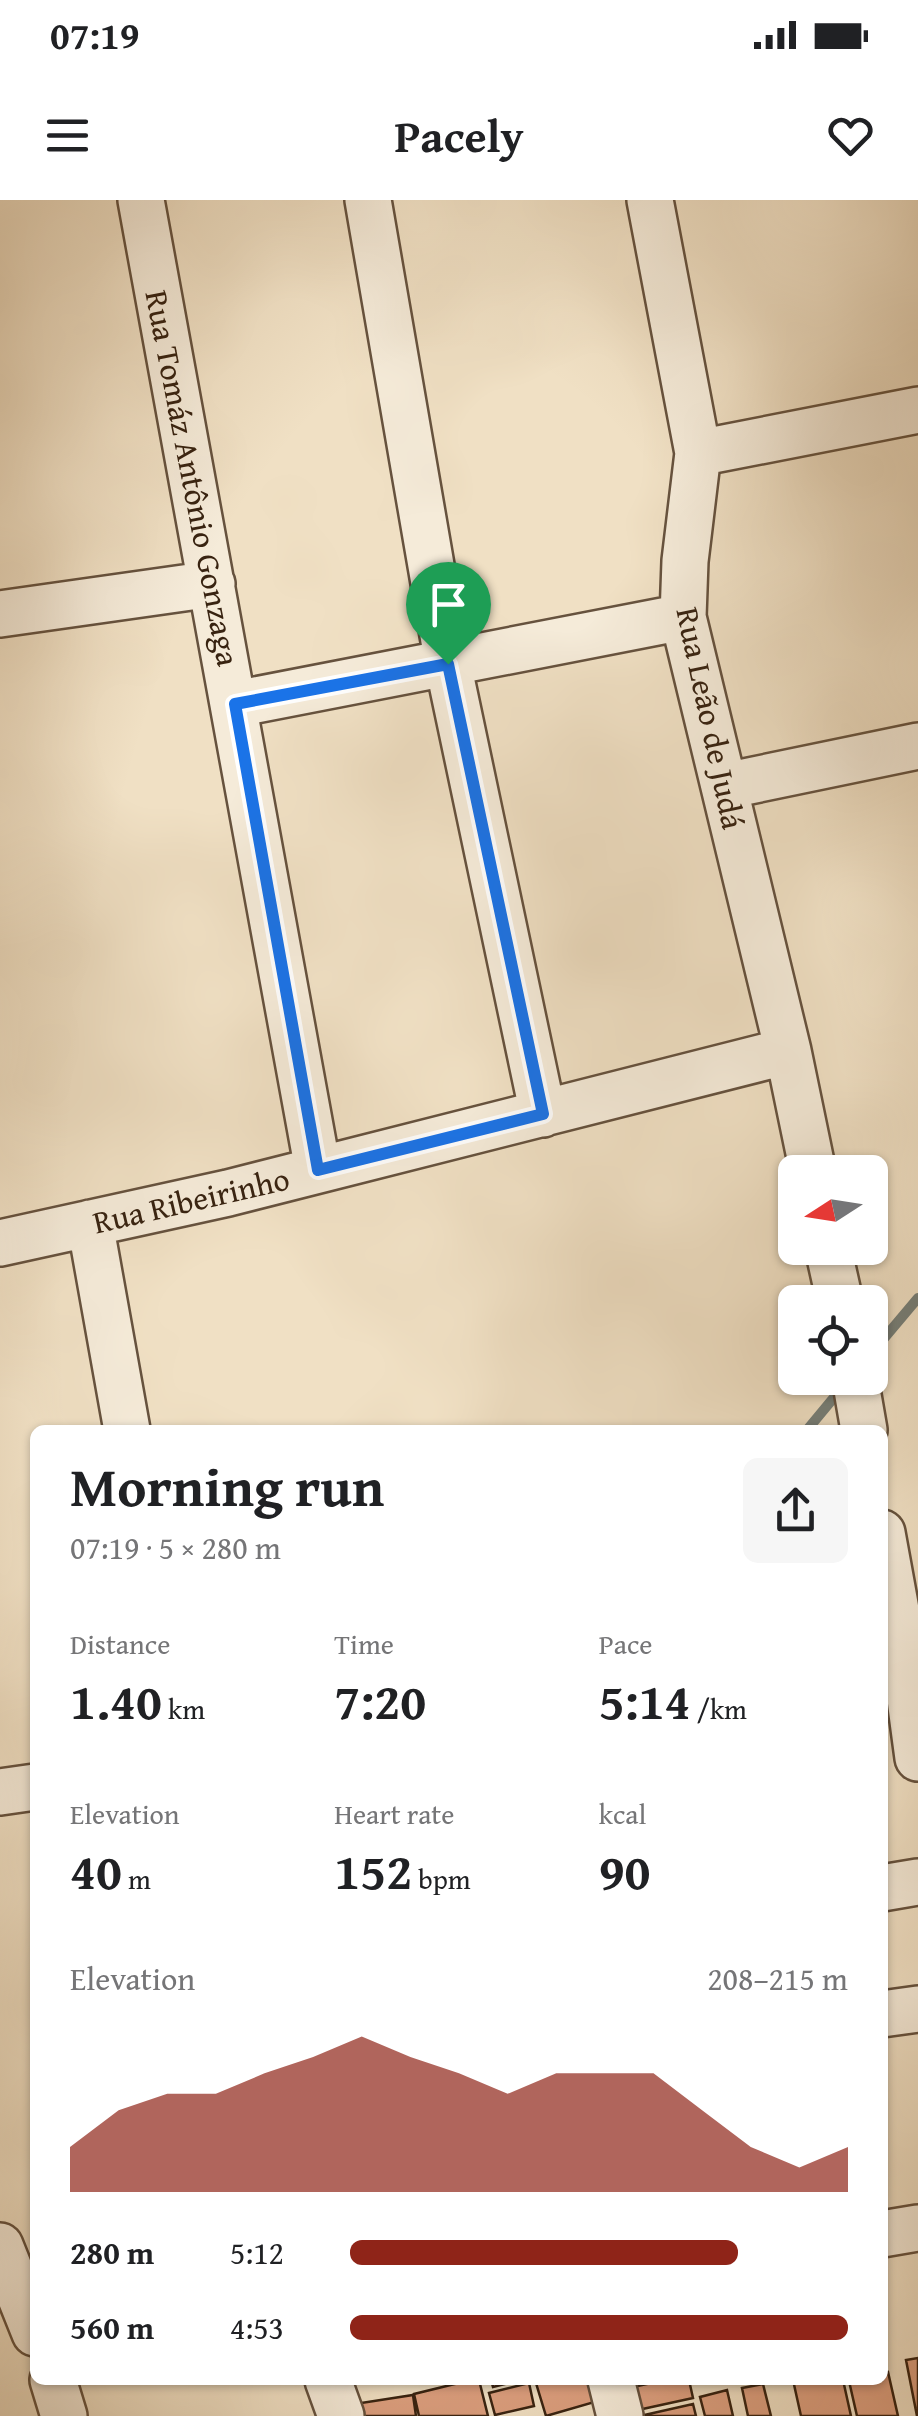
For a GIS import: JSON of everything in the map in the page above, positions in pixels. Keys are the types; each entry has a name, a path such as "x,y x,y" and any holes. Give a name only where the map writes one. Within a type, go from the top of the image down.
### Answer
{"street":[{"name":"Rua Tomáz Antônio Gonzaga","path":"142,200 318,1170"},
{"path":"368,200 448,664 543,1114"},
{"name":"Rua Leão de Judá","path":"650,200 698,453 685,561 684,617 809,1155"},
{"path":"698,453 918,410"},
{"path":"0,614 212,584"},
{"path":"235,704 684,617"},
{"path":"725,786 918,746"},
{"name":"Rua Ribeirinho","path":"0,1244 228,1193 788,1051"},
{"path":"90,1224 126,1425"},
{"path":"888,1600 893,1656 918,1758"},
{"path":"0,1792 30,1788"},
{"path":"888,1887 918,1882"},
{"path":"888,2013 918,2008"},
{"path":"888,2233 918,2228"},
{"path":"0,2246 30,2321"},
{"path":"330,2385 341,2416"},
{"path":"612,2385 620,2416"}],"building":[{"path":"918,2358 918,2416 917,2416 906,2360"},
{"path":"888,2372 898,2416 857,2416 850,2385 888,2385"},
{"path":"451,2385 480,2385 488,2416 419,2416 414,2394"},
{"path":"529,2385 534,2406 495,2415 489,2393"},
{"path":"537,2385 601,2385 605,2399 546,2416"},
{"path":"690,2385 693,2398 638,2410 633,2387"},
{"path":"763,2385 771,2416 748,2416 742,2388"},
{"path":"794,2385 844,2385 851,2416 801,2416"},
{"path":"727,2390 733,2416 705,2416 700,2397"},
{"path":"413,2395 416,2416 363,2416 361,2403"},
{"path":"693,2404 696,2416 640,2416"}],"waterway":[{"path":"888,1334 918,1298"},
{"path":"811,1425 836,1395"}],"route":[{"path":"448,664 543,1114 318,1170 235,704 448,664"}]}
